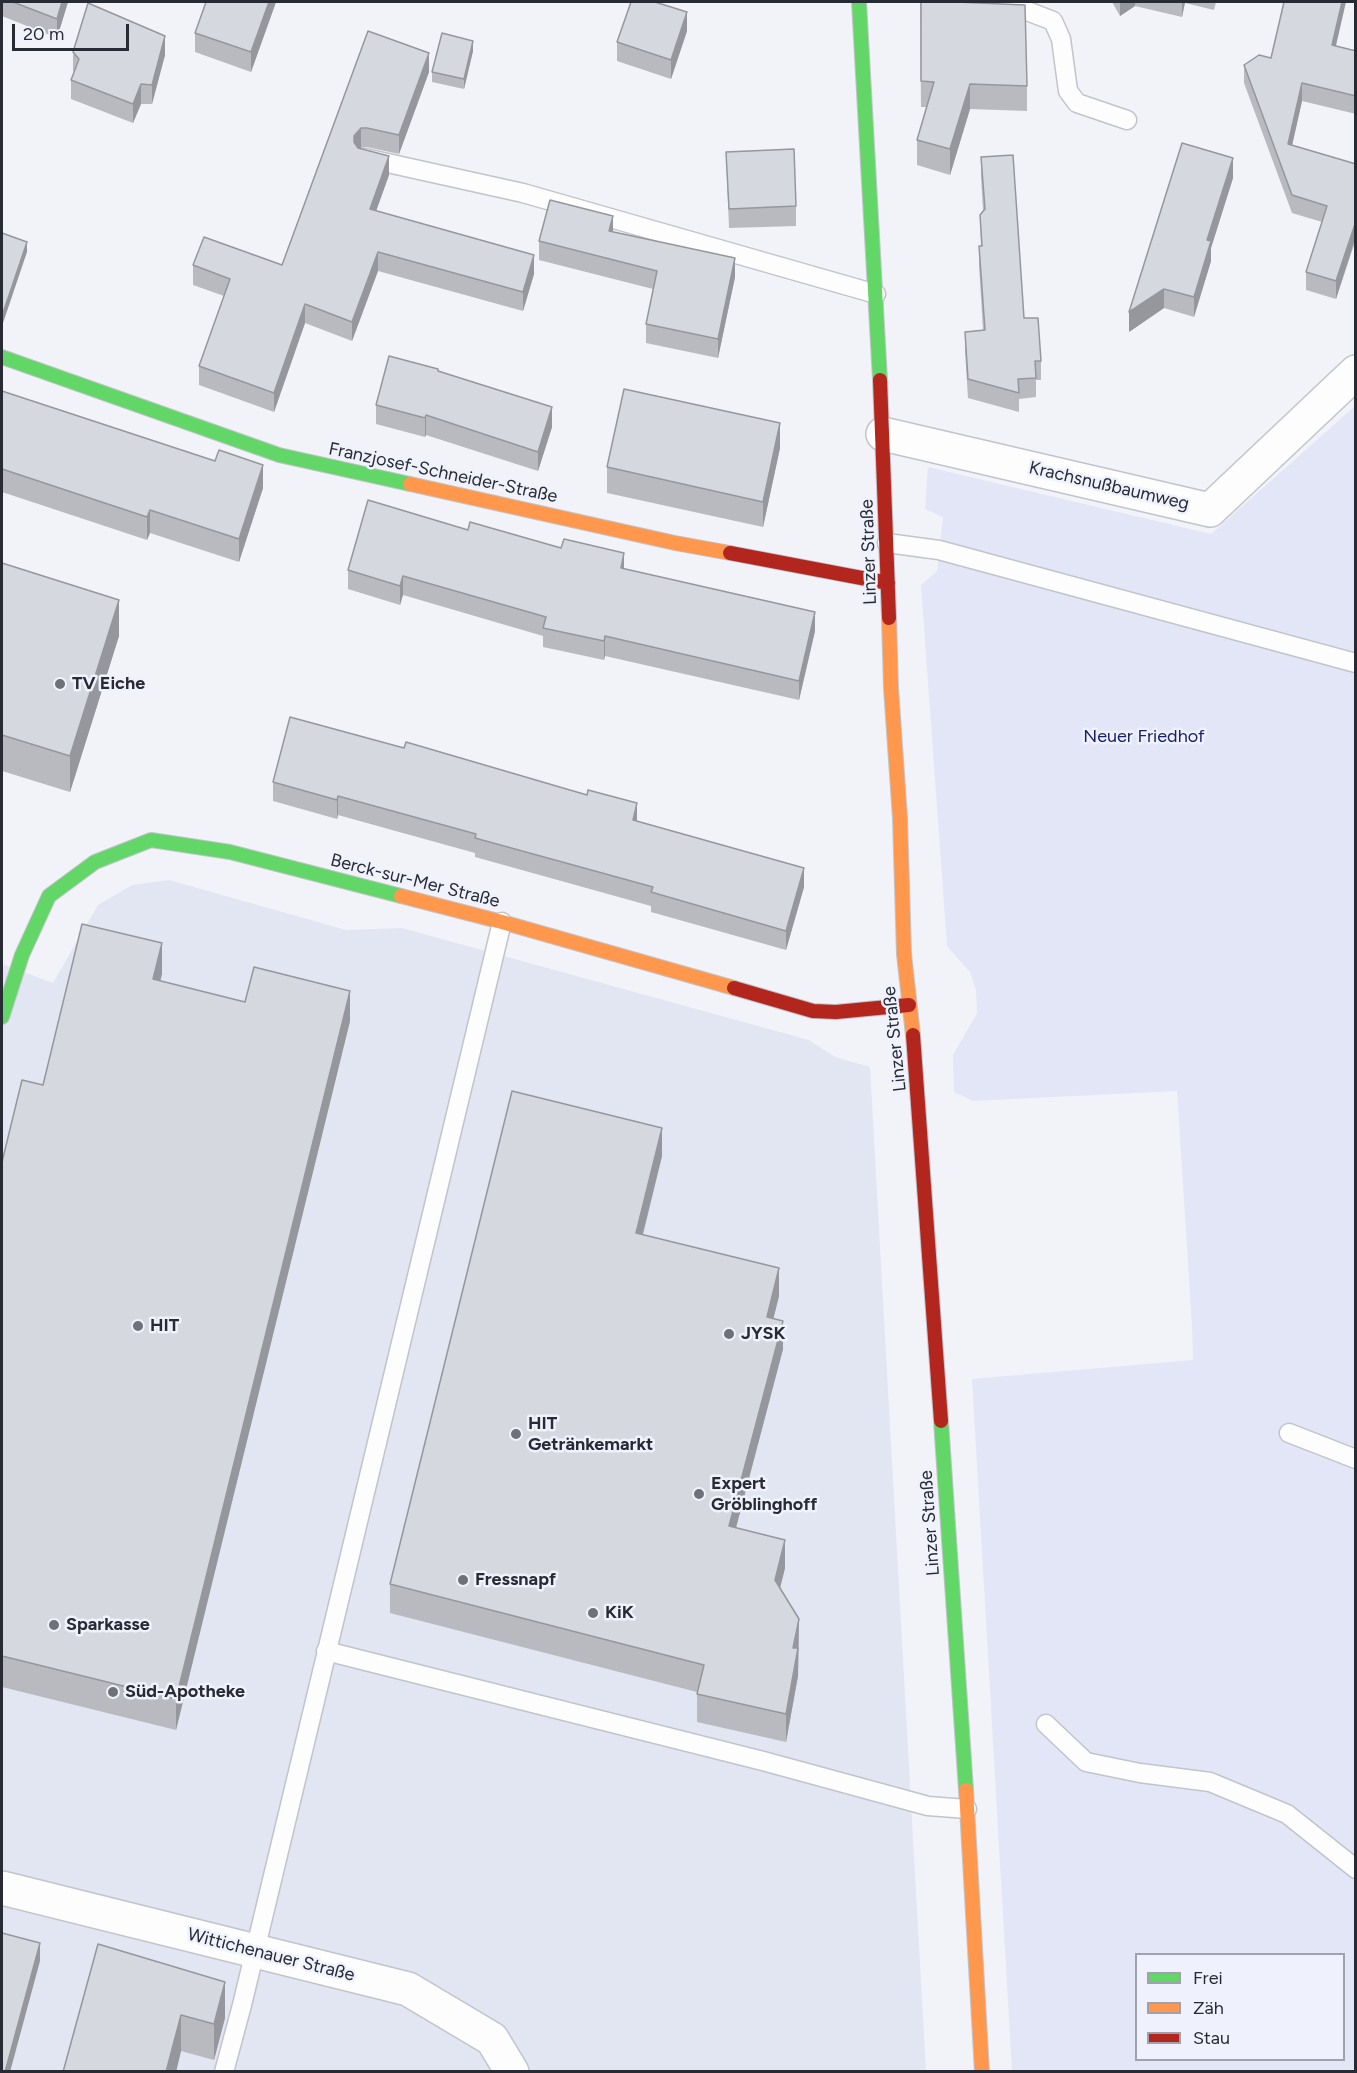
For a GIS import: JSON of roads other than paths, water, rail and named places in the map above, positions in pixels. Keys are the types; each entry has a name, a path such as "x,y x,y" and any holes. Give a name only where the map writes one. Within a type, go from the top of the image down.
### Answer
{"street":[{"name":"Linzer Straße","path":"859,2 884,434 891,688 900,818 904,954 916,1058 967,1809 982,2072"},
{"name":"Franzjosef-Schneider-Straße","path":"2,357 279,455 675,543 888,583"},
{"name":"Krachsnußbaumweg","path":"884,434 1210,510 1356,372"},
{"name":"Berck-sur-Mer Straße","path":"2,1017 22,955 49,896 95,862 150,840 230,852 502,922 813,1011 836,1012 909,1005"},
{"name":"Wittichenauer Straße","path":"2,1888 408,1989 492,2039 512,2072"}],"lane":[{"path":"1004,2 1053,21 1062,39 1068,92 1077,103 1127,120"},
{"path":"365,158 523,193 876,294"},
{"path":"887,543 939,550 1356,663"},
{"path":"224,2072 502,922"},
{"path":"1289,1433 1356,1459"},
{"path":"326,1651 855,1785 928,1806 967,1809"},
{"path":"1046,1724 1086,1762 1140,1773 1210,1782 1287,1814 1356,1869"}],"place":[{"name":"TV Eiche","path":"60,684"},
{"name":"HIT","path":"138,1326"},
{"name":"JYSK","path":"729,1334"},
{"name":"HIT Getränkemarkt","path":"516,1434"},
{"name":"Expert Gröblinghoff","path":"699,1494"},
{"name":"Fressnapf","path":"463,1580"},
{"name":"KiK","path":"593,1613"},
{"name":"Sparkasse","path":"54,1625"},
{"name":"Süd-Apotheke","path":"113,1692"}],"park label":[{"name":"Neuer Friedhof","path":"1144,737"}]}
